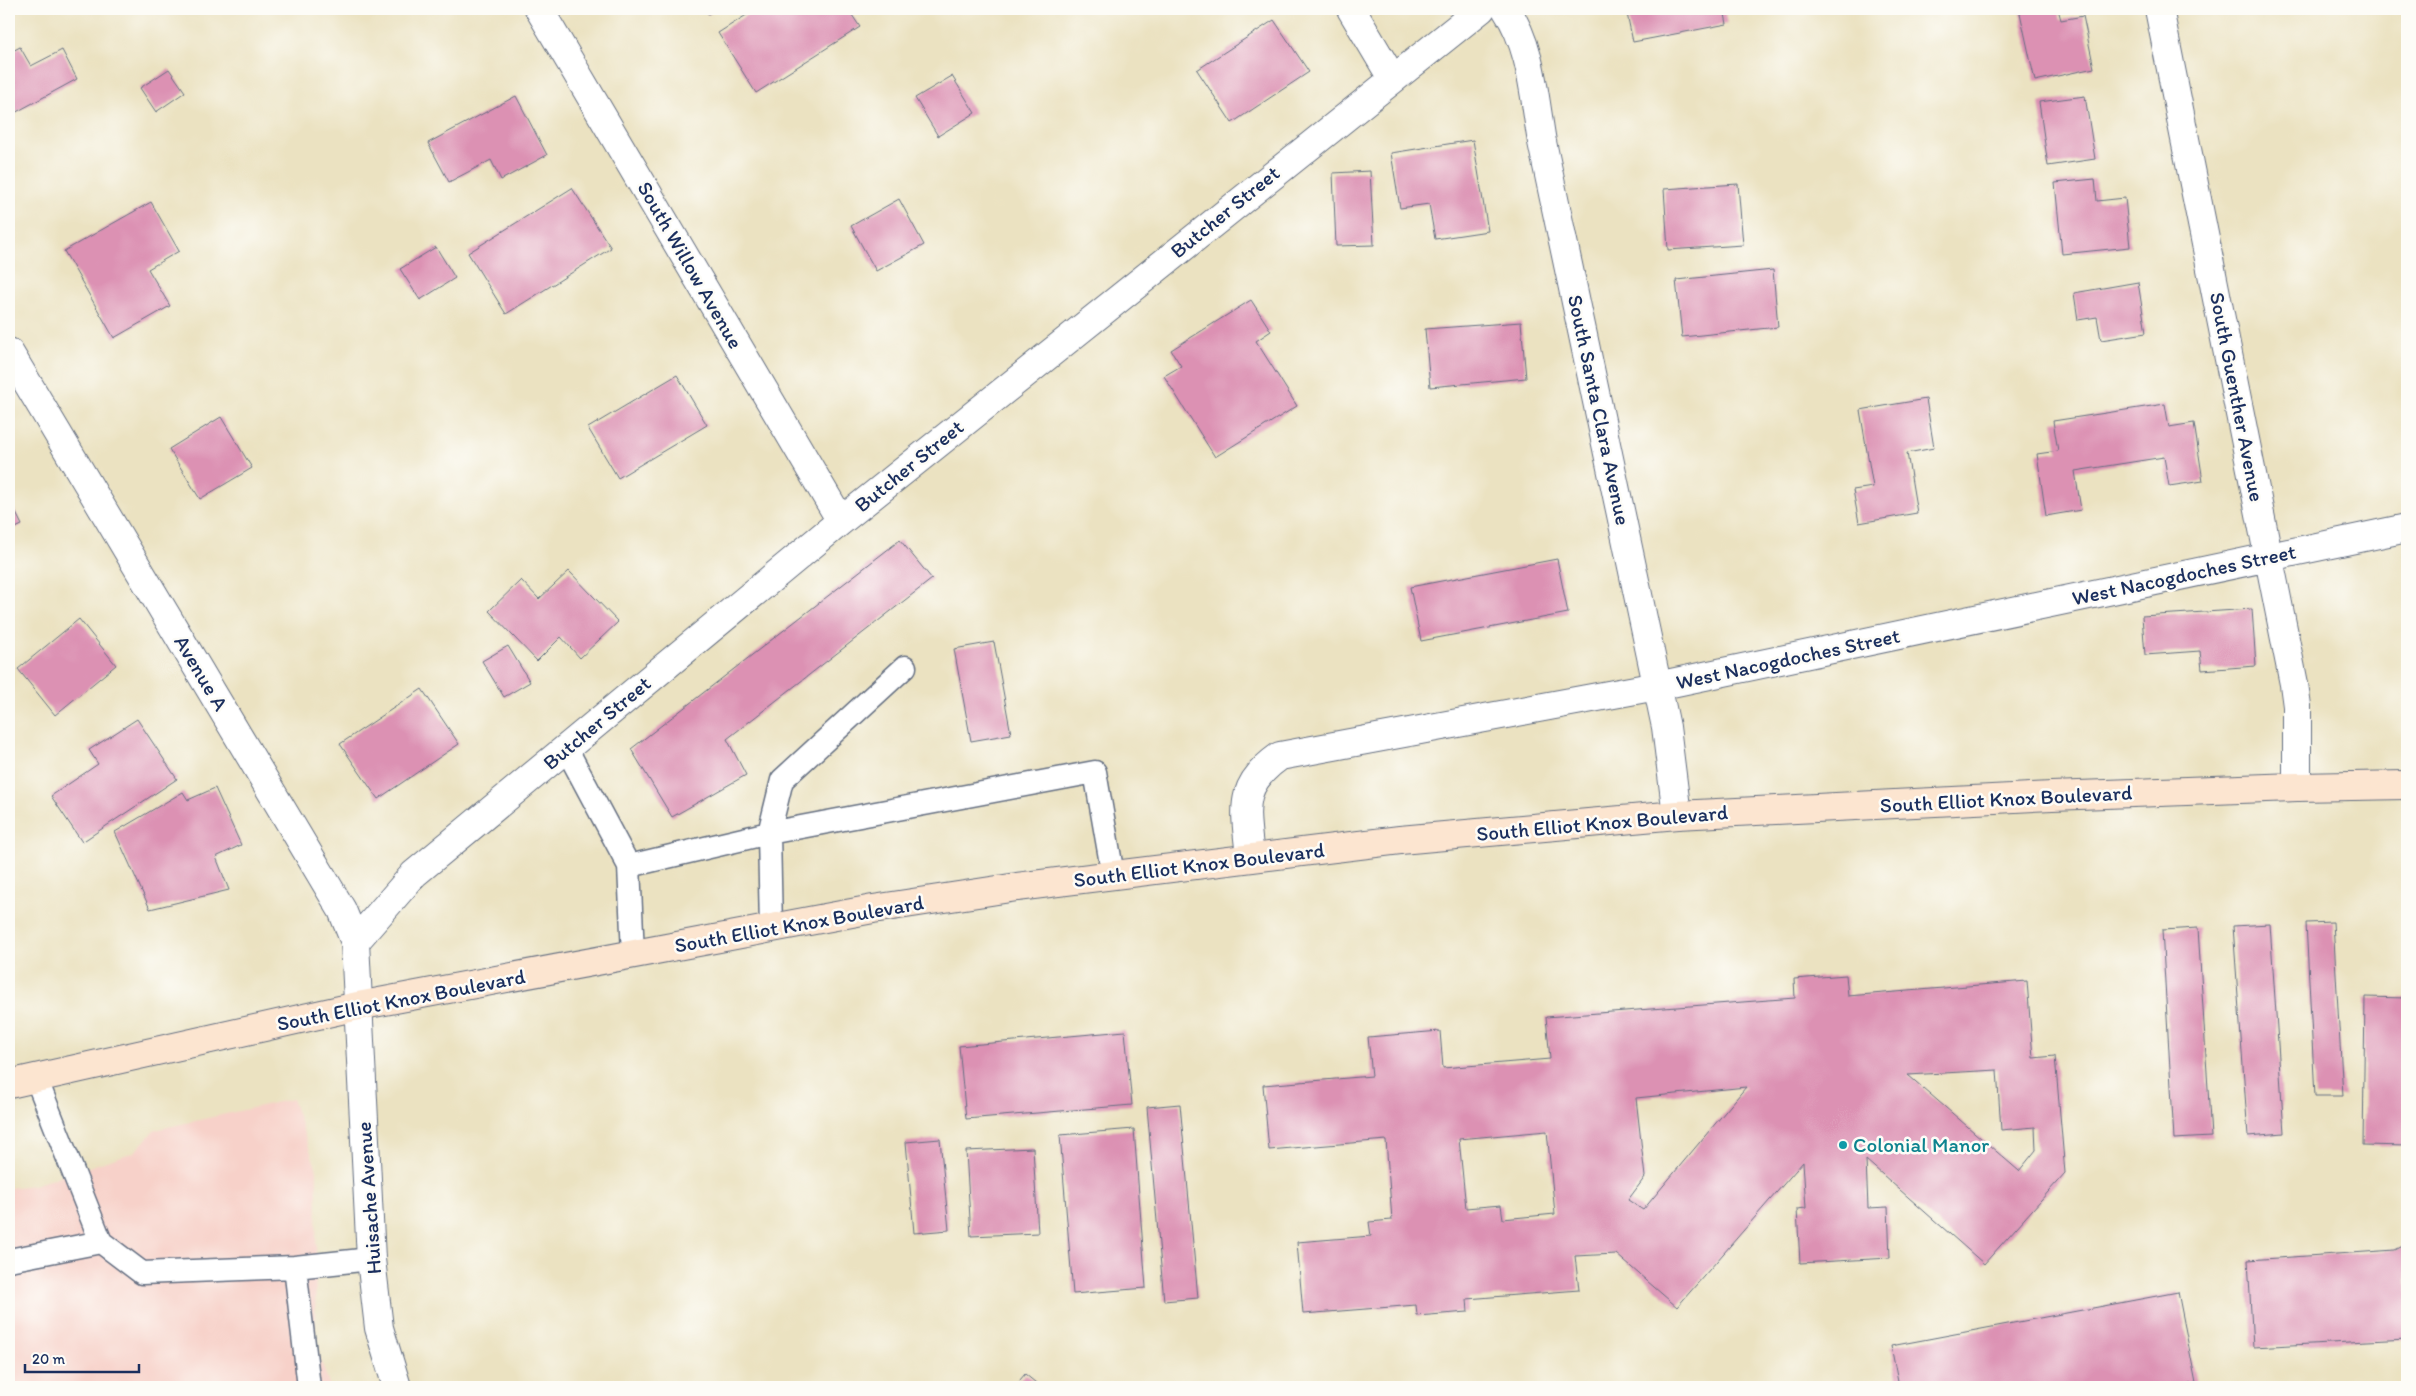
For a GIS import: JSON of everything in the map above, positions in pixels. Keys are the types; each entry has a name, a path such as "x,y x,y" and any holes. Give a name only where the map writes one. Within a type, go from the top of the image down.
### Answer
{"main road":[{"name":"South Elliot Knox Boulevard","path":"9,1084 358,1006 633,954 988,891 1113,875 1400,840 1677,815 2052,796 2407,785"}],"street":[{"name":"South Willow Avenue","path":"539,9 841,521"},
{"path":"1351,9 1392,78"},
{"name":"Butcher Street","path":"355,942 414,874 566,748 841,521 1392,78 1481,9"},
{"name":"South Santa Clara Avenue","path":"1506,9 1516,24 1527,56 1544,152 1666,727 1677,815"},
{"name":"South Guenther Avenue","path":"2159,9 2297,706 2297,787"},
{"name":"Avenue A","path":"9,352 342,910 355,942 358,1006"},
{"name":"West Nacogdoches Street","path":"1250,858 1245,804 1251,784 1266,766 1280,756 1657,686 2407,528"},
{"name":"Huisache Avenue","path":"358,1006 371,1259 379,1328 397,1387"}],"lane":[{"path":"771,929 769,832 782,780 905,667"},
{"path":"566,748 630,866 633,954"},
{"path":"630,866 769,832 1095,772 1113,875"},
{"path":"36,1078 101,1242 142,1274 295,1267 371,1259"},
{"path":"9,1260 101,1242"},
{"path":"295,1267 309,1387"}],"shaded area":[{"path":"292,1099 317,1170 315,1343 330,1387 9,1387 9,1188 34,1185 134,1152 155,1130"}],"building":[{"path":"705,9 717,9 708,14"},
{"path":"756,9 848,9 860,27 756,93 718,33"},
{"path":"1201,9 1246,9 1246,10 1202,13"},
{"path":"1626,9 1724,9 1727,24 1633,42"},
{"path":"2040,9 2058,9 2061,20 2083,16 2094,68 2035,81 2020,13"},
{"path":"1274,20 1309,72 1232,123 1197,70"},
{"path":"20,47 31,66 62,50 77,79 9,116 9,53"},
{"path":"169,69 185,92 156,112 140,88"},
{"path":"952,76 975,113 938,136 915,98"},
{"path":"516,96 547,155 501,180 491,160 449,182 428,143"},
{"path":"2085,96 2095,159 2048,166 2039,102"},
{"path":"1473,140 1488,231 1435,239 1429,204 1400,208 1391,153"},
{"path":"1370,171 1374,245 1336,246 1333,173"},
{"path":"2095,179 2097,201 2125,198 2130,247 2062,254 2055,183"},
{"path":"1738,184 1743,245 1668,250 1664,189"},
{"path":"572,188 611,248 506,314 468,253"},
{"path":"899,199 924,245 876,271 851,226"},
{"path":"151,202 179,251 148,269 170,306 114,338 64,251"},
{"path":"436,247 455,278 420,300 400,269"},
{"path":"1773,270 1778,327 1682,337 1676,280"},
{"path":"2138,282 2146,333 2101,340 2097,317 2078,320 2074,293"},
{"path":"1251,300 1271,331 1256,341 1297,406 1215,457 1164,376 1181,366 1171,350"},
{"path":"1521,322 1526,378 1430,387 1425,329"},
{"path":"677,375 707,425 618,478 588,428"},
{"path":"1926,399 1934,448 1907,453 1917,513 1859,523 1853,490 1873,487 1860,410"},
{"path":"2165,404 2169,427 2194,423 2203,481 2169,486 2164,457 2075,471 2081,510 2046,516 2037,454 2058,451 2053,421"},
{"path":"221,417 252,468 200,499 169,449"},
{"path":"9,499 22,525 9,531"},
{"path":"900,540 932,579 727,739 746,775 672,817 631,749"},
{"path":"1557,559 1568,613 1421,641 1410,587"},
{"path":"569,571 618,622 580,658 561,637 537,661 489,611 521,580 539,599"},
{"path":"2252,609 2256,666 2202,670 2200,651 2145,655 2142,616"},
{"path":"79,619 116,665 55,715 18,669"},
{"path":"994,642 1011,734 971,741 954,649"},
{"path":"508,646 530,682 504,697 482,661"},
{"path":"422,689 459,744 378,799 340,744"},
{"path":"137,719 177,779 82,842 51,796 98,764 89,750"},
{"path":"215,788 241,845 216,857 229,890 150,909 115,832 183,792 188,800"},
{"path":"2333,922 2343,1096 2315,1096 2306,923"},
{"path":"2270,924 2284,1133 2248,1136 2233,926"},
{"path":"2198,928 2211,1137 2174,1139 2162,930"},
{"name":"Colonial Manor","path":"1846,975 1848,996 2027,981 2033,1058 2055,1056 2065,1173 1984,1264 1866,1160 1868,1208 1888,1207 1890,1258 1800,1263 1797,1209 1806,1208 1803,1162 1677,1307 1616,1254 1575,1256 1579,1290 1467,1299 1468,1312 1417,1316 1416,1305 1303,1314 1297,1242 1371,1236 1369,1222 1392,1220 1386,1140 1269,1150 1263,1085 1372,1076 1368,1037 1440,1031 1443,1068 1550,1059 1546,1017 1795,998 1794,979","holes":["1997,1070 2001,1130 2035,1127 2036,1150 2019,1171 1908,1075","1746,1087 1643,1210 1628,1200 1645,1177 1636,1098","1547,1131 1555,1214 1503,1219 1501,1205 1466,1208 1459,1139"]},
{"path":"2365,997 2407,998 2407,1146 2363,1145"},
{"path":"1125,1031 1132,1105 966,1119 959,1046"},
{"path":"1180,1104 1198,1298 1164,1301 1147,1107"},
{"path":"1134,1129 1146,1288 1073,1294 1060,1135"},
{"path":"940,1139 949,1230 914,1233 906,1142"},
{"path":"1033,1148 1038,1233 971,1236 966,1151"},
{"path":"2407,1244 2407,1339 2253,1347 2248,1260 2395,1250"},
{"path":"2178,1292 2196,1383 2173,1387 1899,1387 1891,1346"},
{"path":"1025,1374 1041,1387 1014,1387"}],"place":[{"name":"Colonial Manor","path":"1843,1145"}]}
